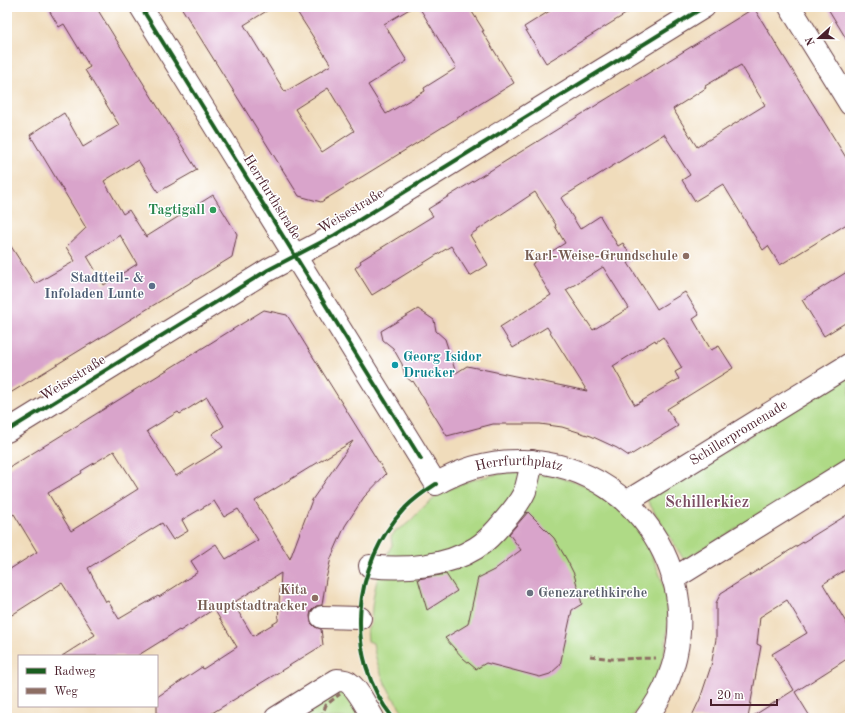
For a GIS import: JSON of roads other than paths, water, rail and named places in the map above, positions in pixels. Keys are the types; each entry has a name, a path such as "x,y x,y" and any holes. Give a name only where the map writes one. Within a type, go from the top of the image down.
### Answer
{"street":[{"name":"Herrfurthstraße","path":"141,7 436,484"},
{"name":"Weisestraße","path":"7,431 268,270 335,235 704,7"},
{"path":"790,7 850,104"},
{"name":"Schillerpromenade","path":"626,502 850,364"},
{"name":"Herrfurthplatz","path":"436,484 460,472 485,464 514,461 532,461 553,464 600,482 626,502 643,519 655,536 665,557 673,579 679,614 679,629 671,673 658,700 646,718"},
{"path":"370,566 399,568 424,566 465,554 476,548 496,530 520,500 525,491 532,461"},
{"path":"673,579 850,469"},
{"path":"322,618 360,618"},
{"path":"276,718 337,680 342,680 349,682 354,687 373,718"}],"place":[{"name":"Tagtigall","path":"213,210"},
{"name":"Karl-Weise-Grundschule","path":"686,256"},
{"name":"Stadtteil- & Infoladen Lunte","path":"152,286"},
{"name":"Georg Isidor Drucker","path":"395,365"},
{"name":"Genezarethkirche","path":"530,593"},
{"name":"Kita Hauptstadtracker","path":"315,598"}],"district":[{"name":"Schillerkiez","path":"707,503"}]}
